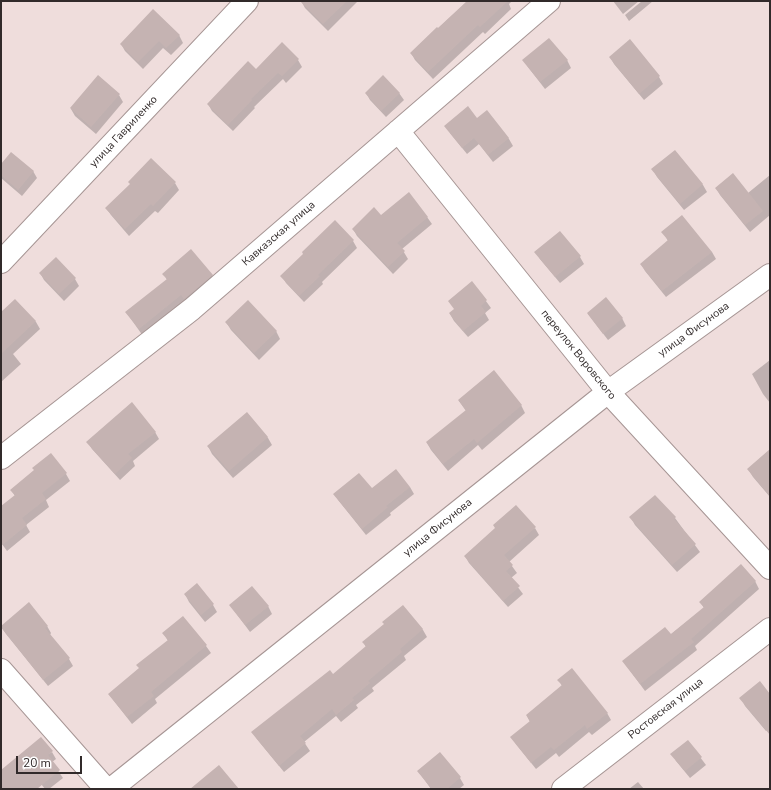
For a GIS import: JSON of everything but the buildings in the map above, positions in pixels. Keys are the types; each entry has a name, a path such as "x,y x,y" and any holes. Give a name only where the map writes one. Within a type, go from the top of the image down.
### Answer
{"street":[{"name":"Кавказская улица","path":"1,458 192,309 549,1"},
{"name":"улица Гавриленко","path":"1,262 240,3"},
{"name":"переулок Воровского","path":"398,131 608,392 770,568"},
{"name":"улица Фисунова","path":"111,789 608,392 770,275"},
{"name":"Ростовская улица","path":"563,789 770,629"},
{"path":"1,670 106,789"}]}
